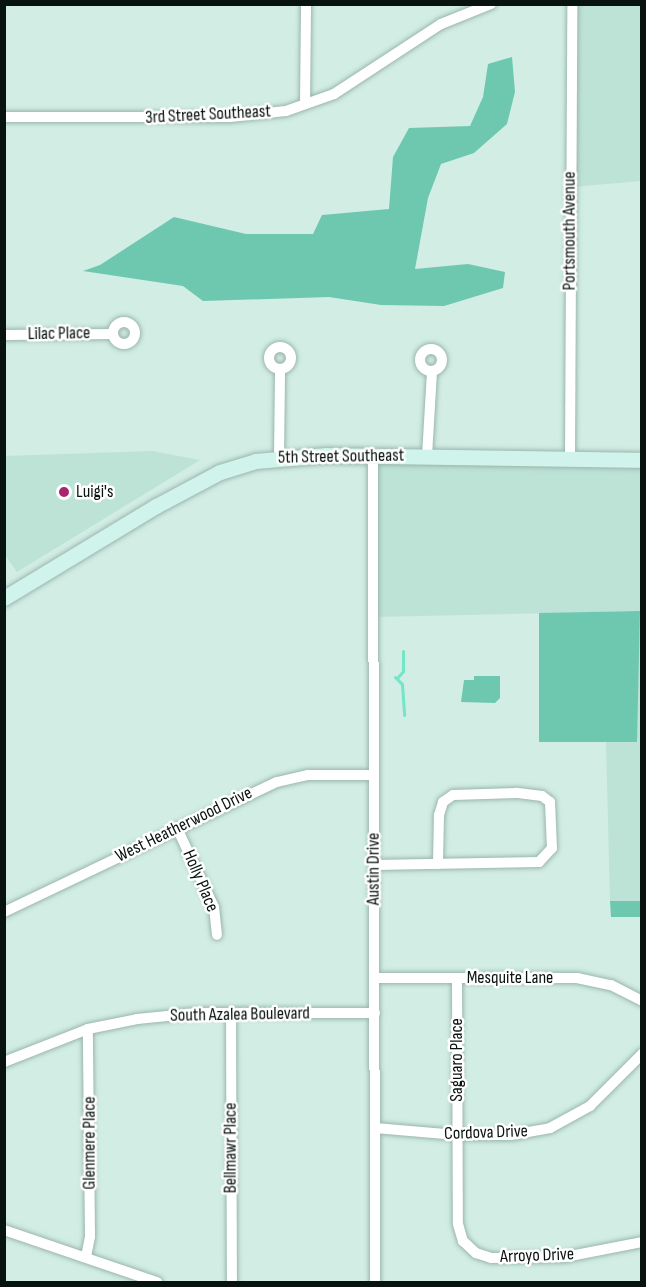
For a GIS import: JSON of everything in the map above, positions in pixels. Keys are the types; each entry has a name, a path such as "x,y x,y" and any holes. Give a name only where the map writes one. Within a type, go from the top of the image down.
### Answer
{"main road":[{"name":"5th Street Southeast","path":"4,598 204,480 237,466 279,457 373,455 642,460"}],"street":[{"path":"305,104 306,4"},
{"name":"3rd Street Southeast","path":"4,117 230,117 266,114 305,104 356,82 441,24 491,4"},
{"name":"Portsmouth Avenue","path":"570,458 572,4"},
{"name":"Lilac Place","path":"4,335 113,334"},
{"path":"279,457 280,370"},
{"path":"428,456 432,372"},
{"name":"Austin Drive","path":"373,455 375,1282"},
{"name":"West Heatherwood Drive","path":"4,912 177,828 285,779 374,775"},
{"path":"374,865 438,864 539,862 552,848 550,802 542,796 516,793 453,795 443,802 439,815 438,864"},
{"name":"Holly Place","path":"177,828 213,907 217,935"},
{"name":"Mesquite Lane","path":"374,978 577,978 611,985 642,1001"},
{"name":"Saguaro Place","path":"457,978 458,1215"},
{"name":"South Azalea Boulevard","path":"4,1062 88,1029 171,1015 375,1013"},
{"name":"Bellmawr Place","path":"231,1014 232,1282"},
{"name":"Glenmere Place","path":"86,1257 90,1237 88,1029"},
{"name":"Cordova Drive","path":"375,1128 457,1135 511,1135 563,1123 590,1106 642,1054"},
{"name":"Arroyo Drive","path":"458,1215 463,1241 476,1253 491,1258 565,1257 642,1242"},
{"path":"4,1230 157,1282"}],"shaded area":[{"path":"572,5 641,5 641,181 571,187"},
{"path":"152,451 200,460 17,572 5,555 5,456"},
{"path":"373,455 641,460 641,901 610,901 606,742 636,742 640,611 373,617"}],"green space":[{"path":"512,57 515,92 507,124 474,153 441,164 428,198 415,269 468,264 505,272 503,288 444,306 381,305 329,297 203,301 183,286 83,271 100,265 174,217 246,234 313,234 322,215 389,209 393,157 409,128 470,126 483,97 488,64"},
{"path":"640,611 637,742 539,742 539,613"},
{"path":"474,676 500,676 500,698 495,703 461,702 464,680 474,680"},
{"path":"610,901 641,901 641,917 611,917"}],"waterway":[{"path":"398,677 403,671 403,651"},
{"path":"395,677 402,684 404,715"}],"place":[{"name":"Luigi's","path":"64,492"}]}
